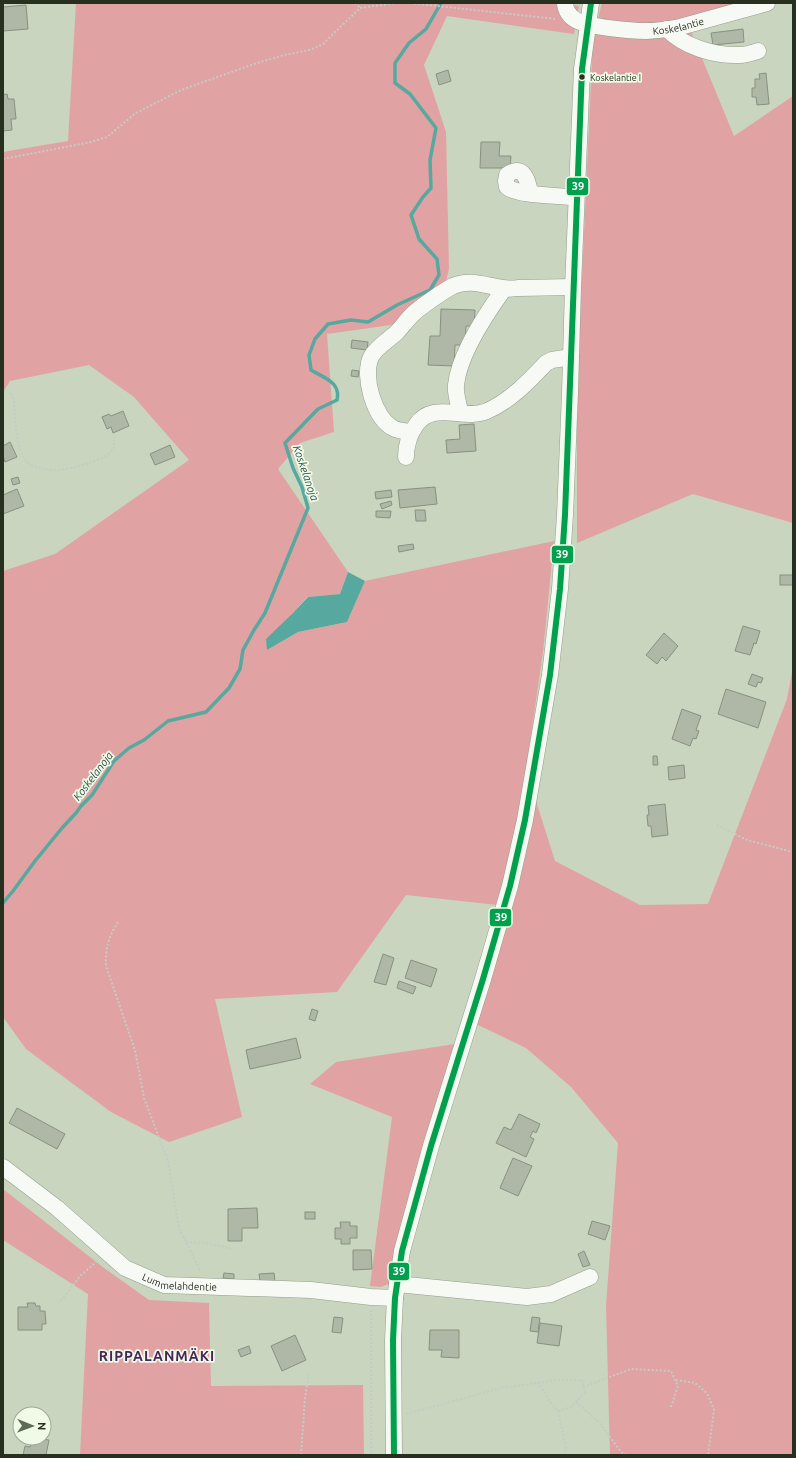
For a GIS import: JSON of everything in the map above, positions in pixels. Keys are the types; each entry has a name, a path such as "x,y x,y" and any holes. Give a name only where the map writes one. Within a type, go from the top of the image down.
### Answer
{"street":[{"path":"565,3 570,15 577,21 587,25"},
{"path":"394,1455 393,1340 396,1291 402,1251 414,1206 510,886 526,813 550,675 560,589 565,515 572,287 582,69 591,3"},
{"name":"Koskelantie","path":"587,25 646,31 667,29 767,3"},
{"path":"667,29 675,37 711,52 726,55 742,55 758,51"},
{"path":"530,193 576,198"},
{"path":"411,432 393,428 382,418 374,404 369,384 369,367 371,357 412,315 452,286 464,282 504,289 572,287"},
{"path":"460,413 456,385 460,368 479,326 504,289"},
{"path":"406,457 406,448 411,432 418,421 428,414 434,412 475,414 486,412 512,395 546,363 552,360 571,357"},
{"name":"Lummelahdentie","path":"3,1167 56,1208 125,1268 164,1285 209,1288 311,1290 371,1297 396,1291 526,1297 551,1294 590,1277"}],"path":[{"path":"355,3 360,8"},
{"path":"3,159 91,142 107,137 136,113 181,90 254,64 284,55 310,50 323,44 360,8 396,3"},
{"path":"410,3 556,19"},
{"path":"11,394 14,400 20,450 28,463 40,468 59,470 94,462 111,452 115,446 114,440"},
{"path":"716,826 746,840 793,852"},
{"path":"118,922 108,941 105,953 106,966 135,1050 144,1098 168,1161 179,1228 209,1288"},
{"path":"186,1242 206,1242 233,1249"},
{"path":"61,1301 80,1276 107,1252"},
{"path":"371,1297 371,1455"},
{"path":"583,1387 631,1369 671,1371 678,1386 671,1407"},
{"path":"301,1455 305,1398 309,1373"},
{"path":"394,1418 501,1388 558,1380 582,1380 585,1392 572,1407 558,1411"},
{"path":"676,1380 694,1383 707,1393 714,1410 708,1455"},
{"path":"539,1383 550,1402 558,1411 566,1448 564,1455"},
{"path":"576,1402 599,1422 621,1452 627,1455"}],"shaded area":[{"path":"76,3 560,3 579,6 574,34 447,16 424,65 446,132 449,269 443,293 391,325 327,334 334,432 300,443 278,469 348,572 340,594 307,597 292,614 267,650 298,632 347,622 365,581 554,541 543,652 521,805 497,905 406,895 337,992 215,999 242,1117 169,1142 111,1112 26,1049 3,1017 3,571 55,554 189,460 134,397 89,365 10,381 3,392 3,152 68,141"},
{"path":"602,3 754,3 665,27 597,22"},
{"path":"690,29 734,136 793,96 793,523 693,494 577,543 577,387 593,37 595,31"},
{"path":"793,667 793,1455 610,1455 606,1306 618,1143 571,1087 526,1048 476,1024 536,801 555,861 640,905 708,904 787,699"},
{"path":"455,1044 393,1282 381,1287 370,1286 392,1117 310,1084 336,1062"},
{"path":"3,1189 104,1268 149,1300 209,1303 211,1386 363,1385 364,1455 80,1455 88,1294 3,1240"}],"water":[{"path":"348,572 365,581 347,622 298,632 267,650 266,639 308,597 340,594"}],"building":[{"path":"26,5 28,29 3,31 3,7"},
{"path":"743,29 744,42 713,45 711,33"},
{"path":"448,70 451,81 439,85 436,74"},
{"path":"766,73 769,104 757,105 756,97 752,97 752,88 755,88 755,79 760,79 759,74"},
{"path":"7,94 8,99 14,99 16,119 11,119 12,130 3,131 3,95"},
{"path":"481,142 500,142 499,156 511,156 510,168 480,168"},
{"path":"441,309 475,310 474,326 466,326 465,345 455,345 454,366 428,365 430,336 440,336"},
{"path":"352,340 368,342 367,350 351,348"},
{"path":"352,370 359,371 358,377 351,376"},
{"path":"123,411 129,426 113,433 111,427 107,429 102,417 109,414 111,416"},
{"path":"474,424 476,451 447,453 446,440 460,439 459,425"},
{"path":"10,442 17,457 5,462 3,456 3,446"},
{"path":"170,445 175,457 155,465 150,454"},
{"path":"18,477 20,483 13,485 11,479"},
{"path":"435,487 437,504 400,508 398,490"},
{"path":"17,489 24,506 3,514 3,495"},
{"path":"391,490 392,497 376,499 375,492"},
{"path":"391,501 392,505 382,509 380,504"},
{"path":"415,510 425,510 426,521 416,521"},
{"path":"376,511 391,511 390,518 376,517"},
{"path":"413,544 414,549 399,552 398,546"},
{"path":"780,575 793,575 793,585 780,585"},
{"path":"743,626 760,631 756,644 754,643 750,655 735,651"},
{"path":"664,633 678,646 666,661 662,657 657,664 646,655"},
{"path":"752,674 763,678 761,683 758,682 756,687 748,684"},
{"path":"726,689 766,702 758,728 718,714"},
{"path":"682,709 701,716 696,730 699,731 696,739 693,738 690,746 672,739"},
{"path":"653,756 657,756 658,765 653,765"},
{"path":"684,765 685,778 669,780 668,767"},
{"path":"665,804 668,835 652,837 651,826 648,826 648,806"},
{"path":"383,954 394,958 386,985 374,982"},
{"path":"411,960 437,969 431,987 405,978"},
{"path":"399,981 416,987 413,994 397,988"},
{"path":"312,1009 318,1011 315,1021 309,1019"},
{"path":"296,1038 301,1058 250,1069 246,1050"},
{"path":"17,1108 65,1134 57,1149 9,1123"},
{"path":"519,1114 540,1124 536,1133 533,1131 530,1137 534,1139 526,1157 496,1143 504,1127 511,1130"},
{"path":"513,1158 532,1166 518,1196 500,1188"},
{"path":"257,1208 258,1228 242,1228 242,1241 228,1241 228,1209"},
{"path":"305,1212 315,1212 315,1219 305,1219"},
{"path":"592,1221 610,1226 605,1240 588,1234"},
{"path":"340,1222 350,1222 350,1226 357,1226 357,1238 350,1238 350,1244 341,1244 341,1239 335,1239 335,1228 341,1228"},
{"path":"353,1250 371,1250 372,1269 353,1270"},
{"path":"584,1251 590,1265 583,1267 578,1254"},
{"path":"224,1273 234,1274 234,1279 223,1278"},
{"path":"274,1273 275,1281 260,1281 259,1274"},
{"path":"27,1303 35,1303 36,1306 40,1306 40,1311 45,1311 46,1324 42,1324 42,1330 18,1330 18,1307 28,1307"},
{"path":"334,1317 343,1318 341,1333 332,1332"},
{"path":"532,1317 540,1318 538,1332 530,1331"},
{"path":"540,1323 562,1326 559,1346 537,1343"},
{"path":"430,1330 459,1330 459,1358 441,1357 442,1350 429,1350"},
{"path":"295,1335 306,1360 282,1371 271,1346"},
{"path":"249,1346 251,1353 241,1357 238,1350"},
{"path":"25,1446 48,1446 46,1455 23,1455"}],"waterway":[{"name":"Koskelanoja","path":"3,903 62,828 92,795 114,761 129,748 144,740 168,721 206,712 229,688 240,669 243,650 265,613 308,508 302,487 293,468 285,443 318,409 337,400 338,394 334,385 326,378 311,370 309,355 315,339 328,324 351,320 368,322 397,305 430,290 439,275 437,259 419,239 411,215 431,188 430,160 436,128 410,94 395,83 395,63 409,43 426,29 441,3"}],"transit line":[{"name":"39","path":"394,1455 393,1340 395,1298 402,1251 431,1146 483,979 510,886 525,820 550,675 560,589 565,515 582,69 591,3"}],"place":[{"name":"Koskelantie I","path":"582,77"}],"district":[{"name":"RIPPALANMÄKI","path":"157,1356"}]}
